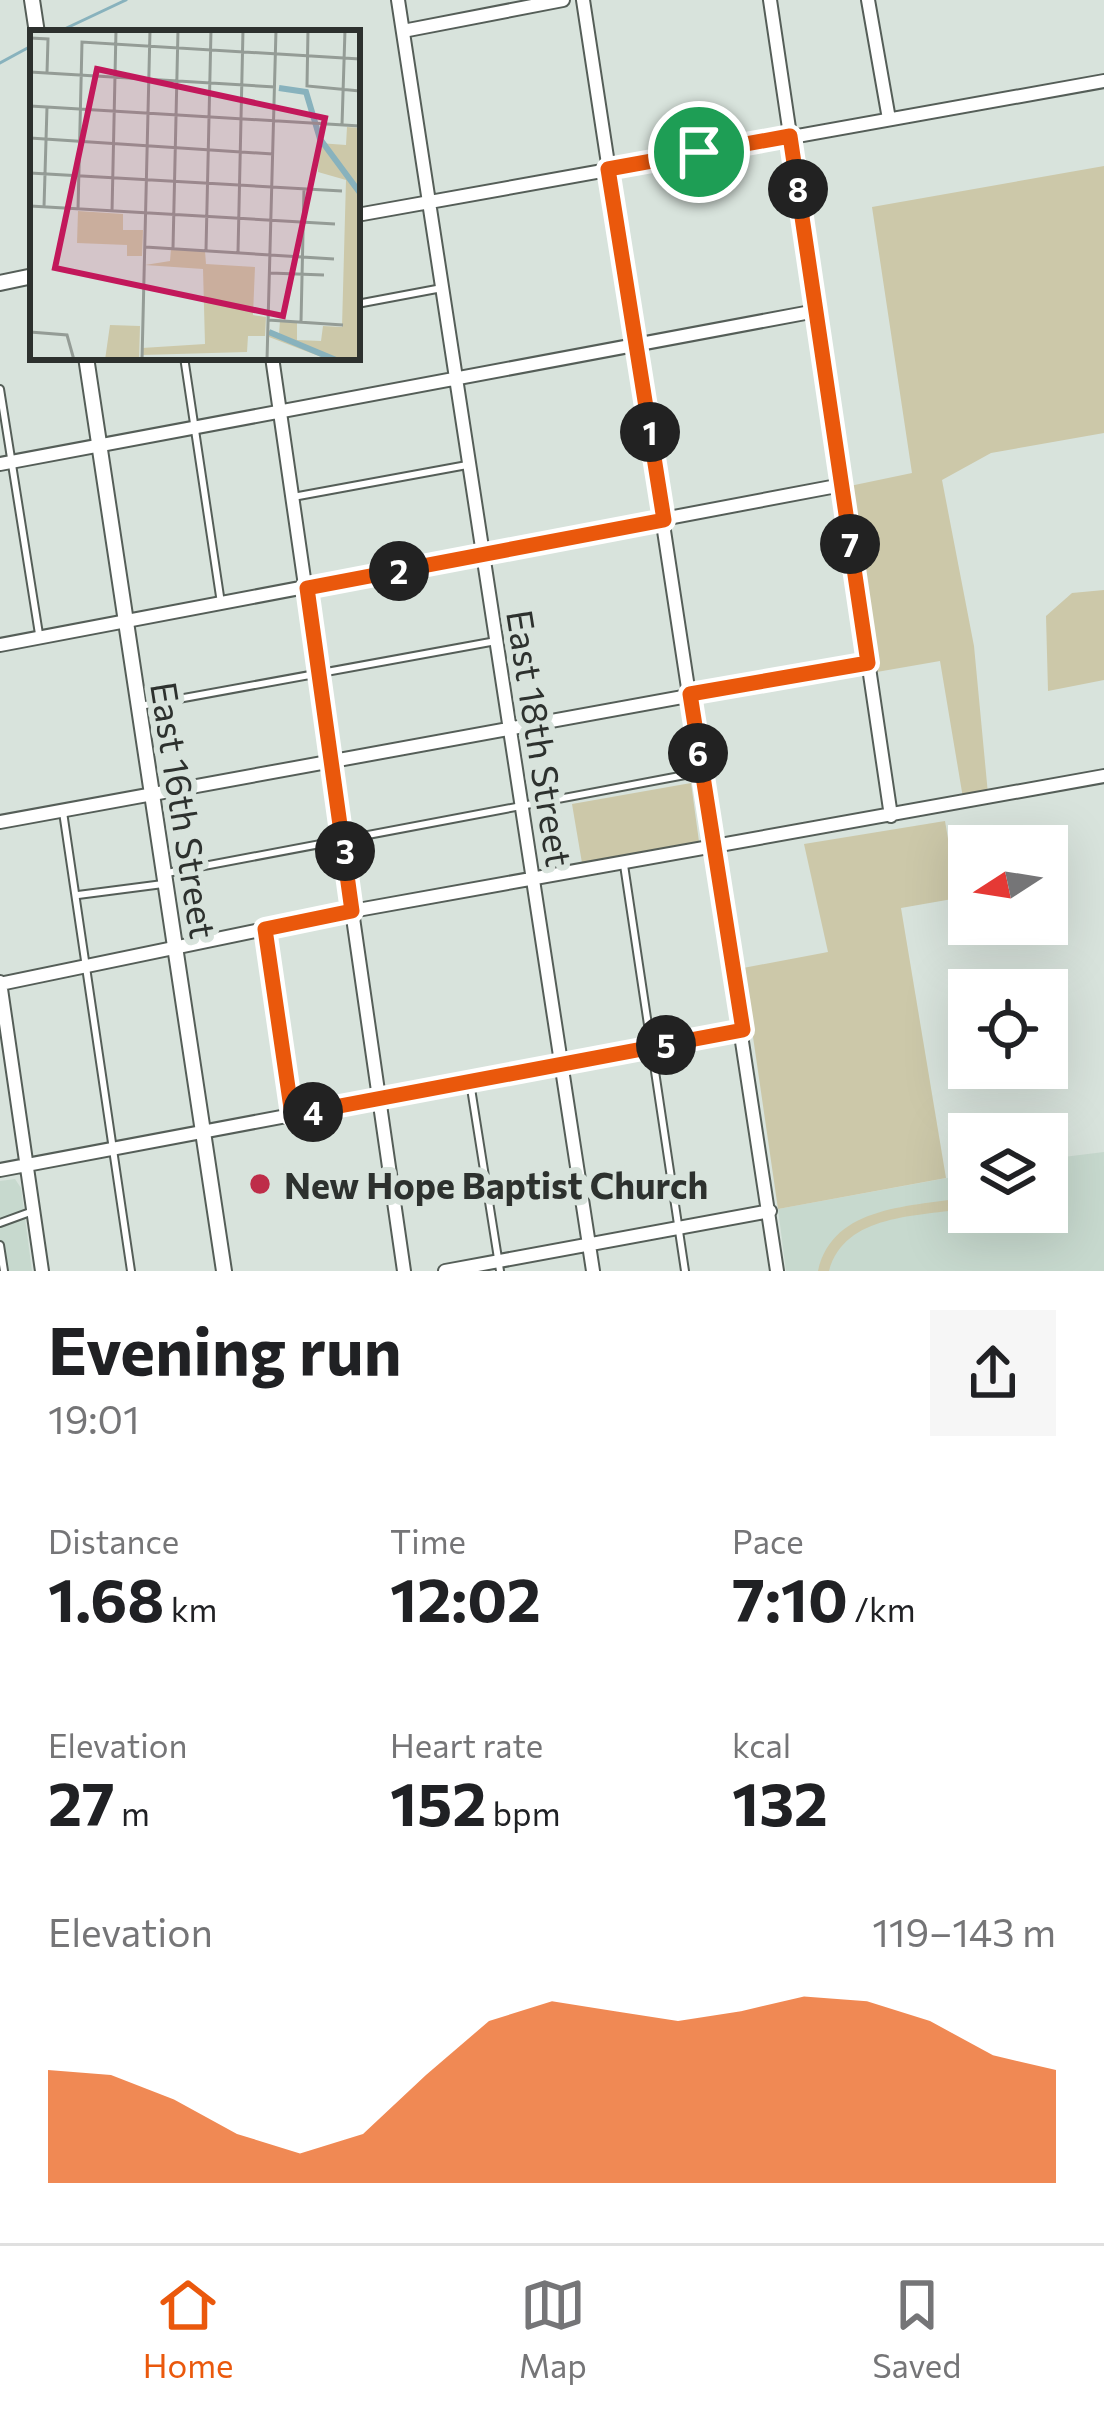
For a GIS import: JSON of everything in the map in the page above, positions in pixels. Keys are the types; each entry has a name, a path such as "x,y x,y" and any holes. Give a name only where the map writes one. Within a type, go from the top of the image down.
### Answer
{"street":[{"path":"32,0 37,30"},
{"name":"East 18th Street","path":"398,0 592,1271"},
{"path":"403,32 563,0"},
{"path":"583,0 777,1271"},
{"path":"770,0 891,815"},
{"path":"868,0 889,119"},
{"path":"360,214 1104,81"},
{"path":"0,283 30,277"},
{"path":"5,464 816,311"},
{"name":"East 16th Street","path":"86,360 224,1271"},
{"path":"272,360 404,1271"},
{"path":"0,645 842,485"},
{"path":"0,822 868,663"},
{"path":"42,1271 0,983 352,911 1104,776"},
{"path":"0,1170 743,1030"},
{"path":"446,1271 499,1266 589,1244 770,1211"}],"lane":[{"path":"360,303 442,287"},
{"path":"184,360 221,604"},
{"path":"0,389 5,464 40,638"},
{"path":"293,497 469,464"},
{"path":"139,706 496,641"},
{"path":"78,895 700,772"},
{"path":"62,810 131,1271"},
{"path":"623,863 685,1271"},
{"path":"265,929 292,1115"},
{"path":"470,1082 499,1266"},
{"path":"0,1223 33,1211"},
{"path":"0,1245 4,1271"}],"shaded area":[{"path":"1104,166 1104,433 991,453 942,480 974,646 988,794 963,798 940,661 871,673 845,487 912,473 872,207"},
{"path":"1104,590 1104,680 1048,691 1046,616 1072,593"},
{"path":"691,783 700,849 583,869 572,804"},
{"path":"945,821 948,900 901,908 946,1178 778,1209 743,968 828,952 804,844"},
{"path":"1104,1152 1104,1271 786,1271 778,1209 948,1178 948,1233 1068,1233 1068,1156"},
{"path":"15,1179 21,1188 32,1271 0,1271 0,1181"},
{"path":"948,1200 948,1211 867,1228 850,1238 829,1271 818,1271 826,1249 840,1233 858,1221 901,1207"}],"waterway":[{"path":"62,30 126,0"},
{"path":"0,63 30,47"}],"place":[{"name":"New Hope Baptist Church","path":"260,1184"}],"route":[{"path":"790,136 868,663 690,694 710,846 743,1030 292,1115 265,929 352,911 307,588 664,520 608,169 699,152 790,136"}]}
